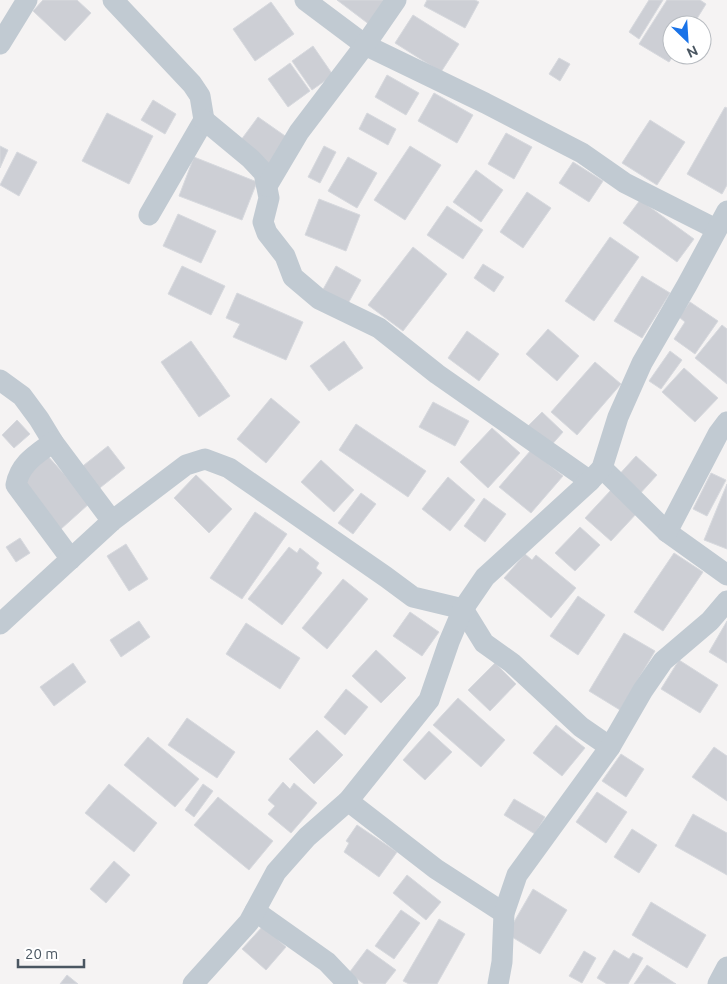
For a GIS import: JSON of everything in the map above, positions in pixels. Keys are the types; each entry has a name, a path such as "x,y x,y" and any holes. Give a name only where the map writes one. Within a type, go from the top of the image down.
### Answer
{"street":[{"path":"0,44 27,0"},
{"path":"112,0 192,84 200,96 204,120 149,215"},
{"path":"305,0 365,45 582,153 625,182 716,229"},
{"path":"267,186 299,132 365,45 396,0"},
{"path":"204,120 251,159 264,173 269,198 263,222 267,233 285,256 293,277 319,299 379,328 437,374 596,475 667,532 727,574"},
{"path":"193,984 249,922 276,872 307,837 348,801 428,700 463,609 485,577 596,475 618,417 642,363 727,211"},
{"path":"0,380 22,396 53,442 112,522"},
{"path":"667,532 718,434 727,422"},
{"path":"53,442 31,458 18,475 16,485 71,559"},
{"path":"0,624 112,522 186,465 206,459 230,468 413,597 463,609 484,643 512,663 581,727 610,747"},
{"path":"498,984 502,962 504,913 517,875 610,747 643,690 663,662 710,621 727,601"},
{"path":"348,801 436,869 504,913"},
{"path":"255,911 328,962 348,984"},
{"path":"718,984 727,966"}],"building":[{"path":"43,0 77,0 91,13 65,41 33,11"},
{"path":"337,0 390,0 370,25"},
{"path":"427,0 475,0 479,2 465,28 424,6"},
{"path":"649,0 663,0 639,39 629,32"},
{"path":"667,0 700,0 706,4 699,15 662,15 662,58 639,44"},
{"path":"271,2 294,34 255,61 233,29"},
{"path":"413,15 459,44 441,72 395,43"},
{"path":"313,46 333,75 312,90 292,61"},
{"path":"559,58 570,64 560,81 549,74"},
{"path":"290,63 310,91 288,107 268,79"},
{"path":"387,75 419,93 406,115 375,97"},
{"path":"434,93 473,115 457,143 418,121"},
{"path":"153,100 176,114 165,134 141,120"},
{"path":"725,107 727,108 727,185 722,194 687,174"},
{"path":"107,113 153,136 129,184 82,161"},
{"path":"367,113 396,129 388,145 359,129"},
{"path":"258,117 288,138 269,166 238,144"},
{"path":"650,120 685,142 657,185 622,163"},
{"path":"506,133 532,147 514,179 488,164"},
{"path":"0,146 8,150 0,168"},
{"path":"324,146 336,152 320,183 308,177"},
{"path":"410,146 441,165 405,220 374,200"},
{"path":"17,152 37,162 19,196 0,185"},
{"path":"194,157 257,182 242,220 179,196"},
{"path":"348,157 377,173 357,208 328,191"},
{"path":"573,162 603,181 589,202 559,183"},
{"path":"476,170 503,190 481,222 453,202"},
{"path":"527,192 551,208 523,248 500,232"},
{"path":"319,199 360,215 346,251 305,235"},
{"path":"640,200 694,239 677,262 623,223"},
{"path":"447,206 483,230 463,259 427,235"},
{"path":"178,214 216,231 201,263 163,246"},
{"path":"610,237 639,257 594,321 565,301"},
{"path":"413,247 447,274 403,331 368,305"},
{"path":"483,264 504,277 494,292 474,278"},
{"path":"182,266 225,286 211,315 168,294"},
{"path":"336,266 361,280 345,309 320,295"},
{"path":"642,276 670,293 642,338 614,321"},
{"path":"237,293 303,322 286,360 233,337 240,324 226,318"},
{"path":"690,302 718,321 695,354 674,339 685,322 679,317"},
{"path":"722,325 727,329 727,384 695,358"},
{"path":"548,329 579,356 557,381 526,354"},
{"path":"467,331 499,354 479,381 448,358"},
{"path":"191,341 230,396 199,417 161,362"},
{"path":"344,341 363,368 329,391 310,366"},
{"path":"670,351 682,360 661,389 649,381"},
{"path":"595,362 621,384 577,435 551,412"},
{"path":"684,368 718,398 695,422 662,392"},
{"path":"271,398 300,422 266,463 237,439"},
{"path":"433,402 469,421 455,446 419,427"},
{"path":"542,412 563,432 548,449 526,428"},
{"path":"17,420 30,434 14,448 2,435"},
{"path":"356,424 426,471 408,497 339,450"},
{"path":"492,428 520,453 488,488 460,462"},
{"path":"108,446 125,468 96,491 79,469"},
{"path":"531,450 563,476 531,513 499,487"},
{"path":"46,454 90,503 61,529 18,479"},
{"path":"636,456 657,475 637,497 616,478"},
{"path":"321,460 354,490 334,512 301,482"},
{"path":"711,473 726,480 707,516 693,509"},
{"path":"196,475 232,509 209,533 174,498"},
{"path":"448,477 475,500 450,531 422,509"},
{"path":"727,484 727,549 704,540"},
{"path":"611,490 637,513 611,541 585,518"},
{"path":"361,493 376,504 353,534 338,523"},
{"path":"484,498 506,514 485,542 464,526"},
{"path":"255,512 287,534 242,599 210,578"},
{"path":"580,527 600,545 575,571 555,553"},
{"path":"20,538 30,553 16,562 6,547"},
{"path":"126,544 148,579 129,591 107,556"},
{"path":"289,547 297,553 300,548 319,563 316,568 322,573 282,625 248,599"},
{"path":"674,553 703,572 663,631 634,612"},
{"path":"525,554 532,560 536,555 576,588 551,618 504,578"},
{"path":"343,579 368,599 327,649 302,628"},
{"path":"578,596 605,615 578,655 550,636"},
{"path":"410,612 439,632 422,656 393,636"},
{"path":"139,621 150,637 121,657 110,640"},
{"path":"727,621 727,663 709,652"},
{"path":"246,623 300,658 280,689 226,654"},
{"path":"624,633 655,651 620,710 589,691"},
{"path":"376,650 406,678 381,703 352,676"},
{"path":"679,660 718,685 700,713 661,689"},
{"path":"73,663 86,682 54,706 40,687"},
{"path":"495,663 516,684 490,711 468,690"},
{"path":"346,689 368,707 345,735 324,717"},
{"path":"458,698 505,740 481,767 433,725"},
{"path":"187,718 235,752 217,778 168,745"},
{"path":"556,725 585,748 562,776 533,753"},
{"path":"317,730 343,755 314,784 289,759"},
{"path":"429,731 452,752 425,780 403,760"},
{"path":"148,737 199,779 175,807 124,765"},
{"path":"714,747 727,756 727,801 692,777"},
{"path":"621,754 644,769 626,797 602,781"},
{"path":"283,782 290,789 294,783 317,803 291,833 268,814 275,806 268,800"},
{"path":"109,784 157,823 134,852 85,813"},
{"path":"203,784 213,791 194,817 185,810"},
{"path":"597,792 627,812 606,843 576,822"},
{"path":"218,797 273,841 249,870 194,825"},
{"path":"514,799 545,817 535,834 504,815"},
{"path":"693,814 727,833 727,875 675,846"},
{"path":"357,825 397,852 379,877 344,852 349,843 346,841"},
{"path":"632,829 657,845 639,873 614,857"},
{"path":"114,861 130,875 106,903 90,889"},
{"path":"407,875 441,902 426,920 393,893"},
{"path":"533,889 567,910 540,954 507,934"},
{"path":"651,902 706,935 687,968 632,935"},
{"path":"401,910 420,923 394,959 375,946"},
{"path":"439,919 465,934 437,984 409,984 403,981"},
{"path":"263,926 286,947 266,970 242,949"},
{"path":"367,949 396,970 385,984 364,984 349,973"},
{"path":"614,950 629,959 633,953 643,958 628,984 607,984 597,978"},
{"path":"584,951 596,958 582,983 569,976"},
{"path":"647,965 676,984 634,984"},
{"path":"67,975 78,984 60,984"}]}
